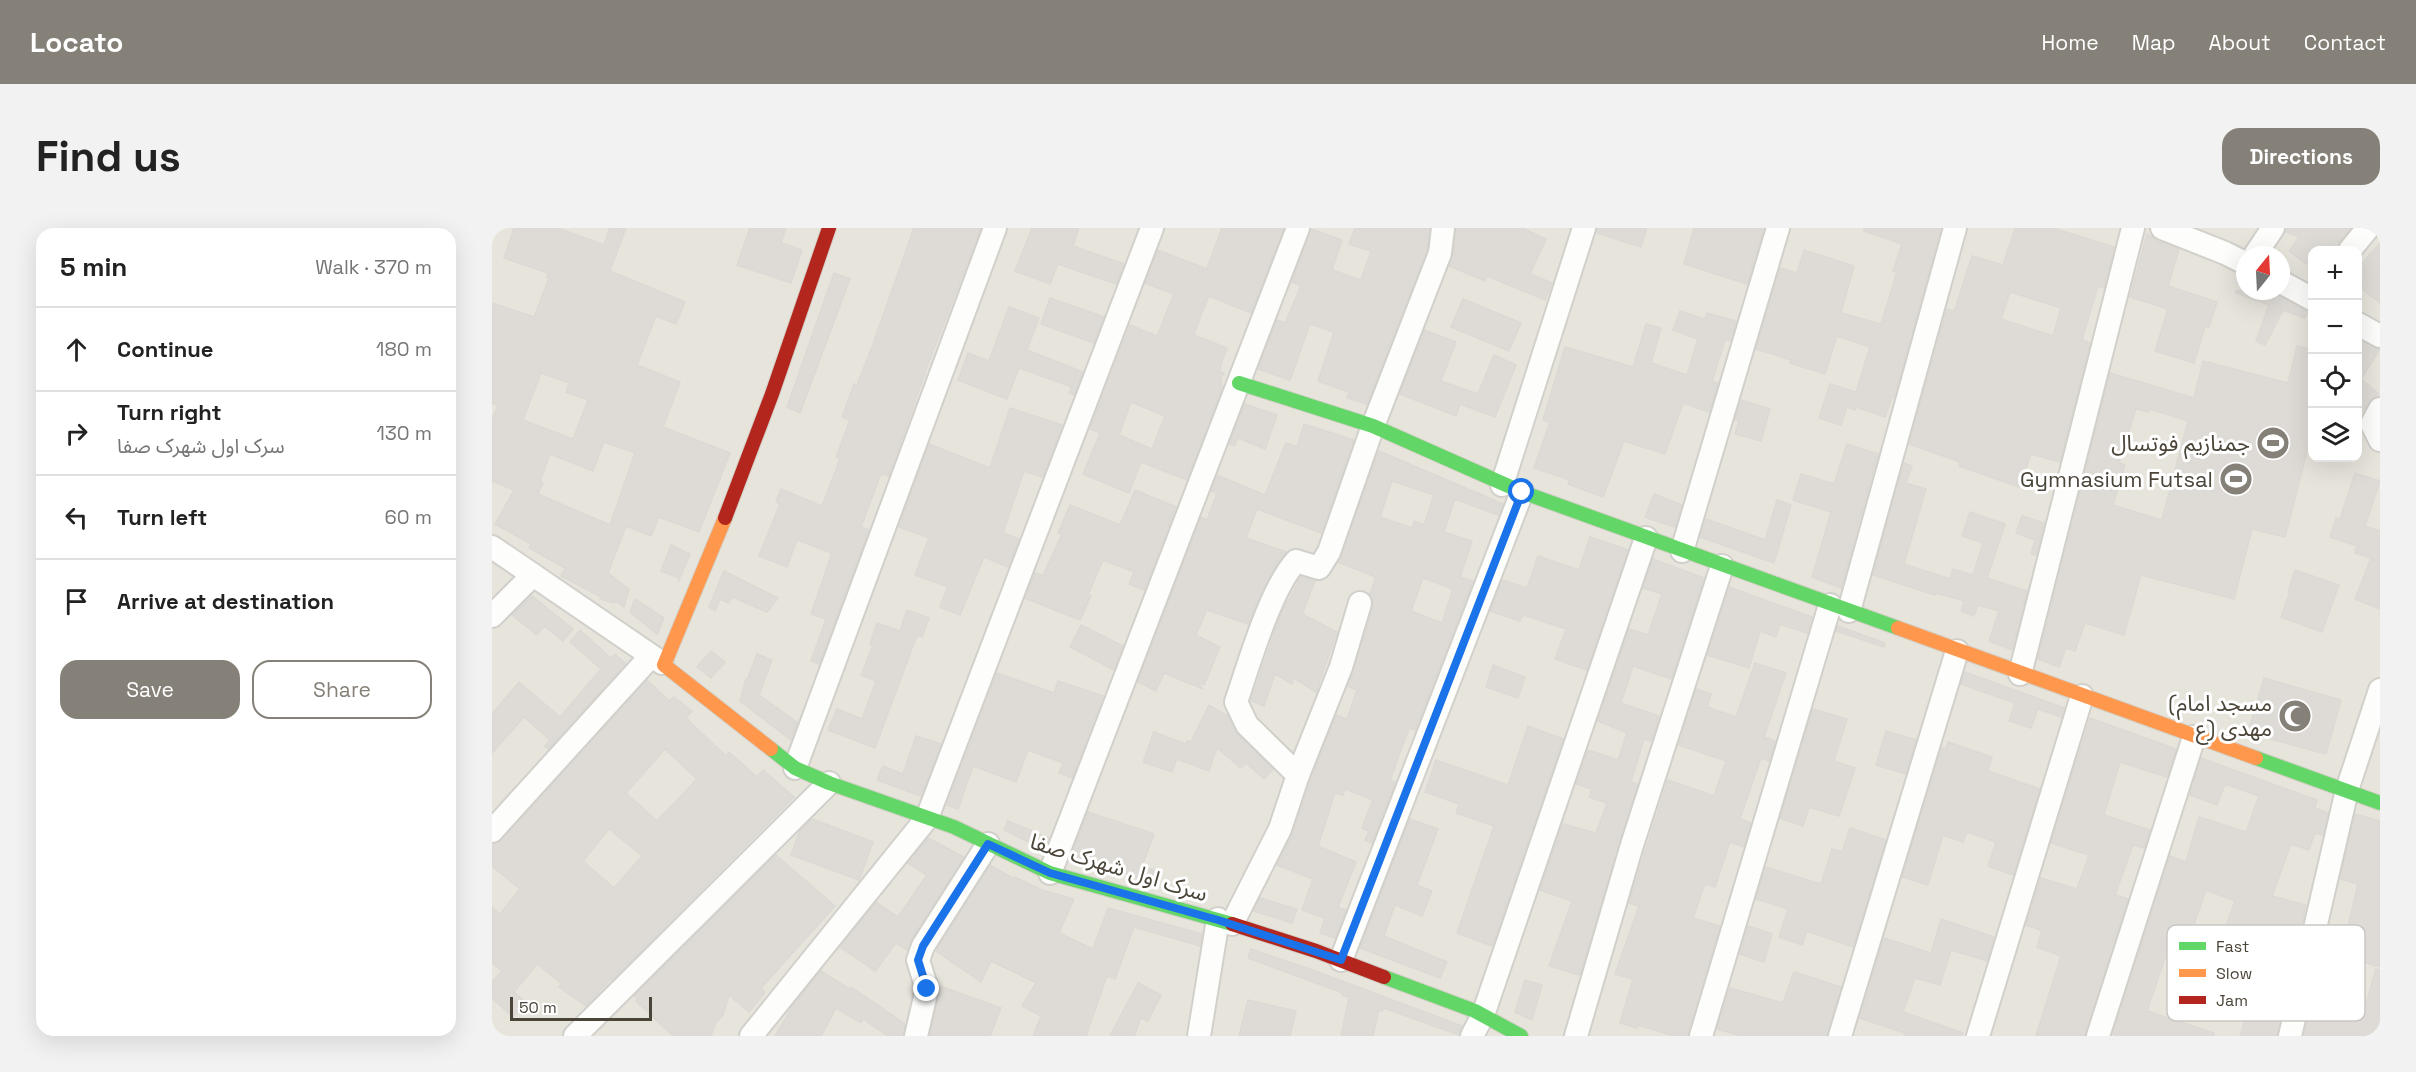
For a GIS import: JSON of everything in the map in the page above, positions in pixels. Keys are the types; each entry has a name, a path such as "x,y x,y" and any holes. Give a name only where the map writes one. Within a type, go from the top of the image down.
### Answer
{"street":[{"path":"492,831 658,660 707,567 781,371 829,228"},
{"path":"795,768 995,228"},
{"path":"751,1036 927,818 1152,228"},
{"path":"1050,873 1299,228"},
{"path":"1298,775 1247,725 1236,702 1260,634 1288,570 1296,561 1319,568 1329,552 1373,426 1440,253 1443,228"},
{"path":"1341,960 1512,489 1584,228"},
{"path":"1682,551 1778,228"},
{"path":"1701,1036 1839,608 1955,228"},
{"path":"2020,674 2133,228"},
{"path":"2162,228 2236,258"},
{"path":"2261,246 2273,228"},
{"path":"2353,246 2368,228"},
{"path":"2290,287 2308,297"},
{"path":"2362,326 2380,336"},
{"path":"1239,383 1373,426 1512,489 2380,803"},
{"path":"2380,409 2372,424 2380,440"},
{"path":"1472,1036 1483,1015 1646,538"},
{"path":"492,547 658,660"},
{"path":"1576,1036 1632,845 1722,566"},
{"path":"492,616 533,575"},
{"path":"1199,1036 1225,922 1280,829 1298,775 1341,667 1360,603"},
{"path":"1840,1036 1957,651"},
{"name":"سرک اول شهرک صفا","path":"658,660 795,768 829,783 954,827 1050,873 1225,922 1341,960 1483,1015 1521,1036"},
{"path":"2316,925 2347,790 2380,690"},
{"path":"1978,1036 2082,696"},
{"path":"2098,1036 2194,736"},
{"path":"575,1036 829,783"},
{"path":"916,1036 927,989 918,960 923,946 988,844"},
{"path":"2290,1036 2293,1021"}],"shaded area":[{"path":"492,228 2380,228 2380,1036 492,1036"}],"building":[{"path":"514,228 558,228 604,245 610,228 626,228 610,271 685,302 676,324 656,316 637,365 680,382 663,427 730,453 699,532 659,517 651,536 626,526 608,573 629,589 624,607 616,601 614,603 600,599 601,597 561,576 565,568 529,548 531,544 495,524 514,490 492,481 492,420 498,405 492,403 492,303 534,317 549,278 548,273 504,258","holes":["541,373 569,383 566,392 588,400 573,439 523,420","604,442 635,453 610,525 538,494 543,483 540,481 550,454 593,471"]},
{"path":"750,228 786,228 781,243 802,250 791,283 737,265"},
{"path":"914,228 981,228 928,364 889,476 881,474 861,527 869,530 819,664 811,661 826,619 811,614 832,553 797,540 787,567 759,556 780,504 776,502 781,489 822,506 840,459 836,457 850,420 842,417 854,384 857,385 873,344"},
{"path":"1032,228 1079,228 1073,246 1124,264 1116,284 1058,264 1050,284 1015,271"},
{"path":"1222,228 1284,228 1251,313 1209,296 1201,315 1194,335 1227,348 1219,371 1224,373 1221,378 1222,389 1187,480 1141,462 1129,493 1083,474 1100,433 1090,429 1130,325 1157,336 1174,294 1145,283 1158,250 1207,269","holes":["1131,402 1165,416 1152,449 1119,435"]},
{"path":"1355,228 1429,228 1427,250 1367,404 1347,398 1349,392 1318,381 1334,332 1310,324 1290,380 1258,369 1277,320 1285,323 1301,286 1292,282 1311,229 1342,240 1332,270 1361,280 1371,251 1349,244"},
{"path":"1456,228 1522,228 1546,239 1530,274 1552,283 1545,300 1487,276 1485,281 1449,266 1453,255"},
{"path":"1597,228 1647,228 1641,247 1597,233"},
{"path":"1694,228 1764,228 1747,284 1684,264"},
{"path":"1864,228 1941,228 1894,398 1892,397 1885,417 1856,407 1855,410 1847,407 1841,425 1819,418 1830,384 1856,392 1870,347 1837,336 1825,374 1756,349 1780,268 1797,273 1804,250 1854,266 1841,313 1881,324 1897,272 1893,271 1902,244 1864,231"},
{"path":"2015,228 2053,228 2114,247 2104,288 2098,286 2082,340 2090,343 2060,462 2031,454 2019,487 1959,466 1960,462 1909,444 1947,309 1954,312 1972,256 2003,265","holes":["2010,292 2061,308 2053,336 2001,319"]},
{"path":"2286,228 2351,228 2338,246 2317,244 2308,246 2306,264 2290,252 2299,237 2286,232"},
{"path":"2147,234 2157,241 2179,249 2168,286 2217,302 2209,327 2205,326 2194,363 2155,351 2168,309 2130,297"},
{"path":"2380,243 2380,303 2362,289 2362,263"},
{"path":"834,273 850,279 800,413 787,407"},
{"path":"1050,298 1104,317 1094,343 1041,324"},
{"path":"1463,299 1521,323 1509,351 1451,327"},
{"path":"2255,300 2287,300 2308,312 2305,318 2283,310 2265,345 2256,341 2269,305"},
{"path":"1009,307 1039,318 1027,350 1083,372 1074,395 1069,393 1072,387 1019,368 1007,399 958,380 968,353 989,361"},
{"path":"1680,311 1705,319 1707,313 1736,321 1730,341 1725,340 1712,381 1718,383 1709,412 1683,403 1665,454 1624,441 1603,497 1568,484 1570,480 1534,468 1550,422 1543,420 1565,347 1633,367 1646,324 1661,328 1651,363 1687,375 1698,339 1673,330"},
{"path":"1424,330 1456,342 1441,381 1478,394 1494,355 1516,365 1495,417 1460,404 1456,416 1400,394"},
{"path":"2362,341 2380,349 2362,377"},
{"path":"2297,346 2308,349 2308,448 2285,537 2252,529 2234,599 2141,575 2124,635 2085,623 2075,651 2066,648 2059,667 2038,659 2110,373 2194,398 2203,361 2288,383","holes":["2136,409 2149,412 2150,409 2188,421 2162,520 2113,505 2125,465 2119,463"]},
{"path":"2362,380 2378,393 2362,412"},
{"path":"1741,400 1770,409 1761,441 1735,434 1739,421 1735,420"},
{"path":"1245,404 1277,415 1265,449 1238,438 1234,446 1229,444"},
{"path":"1010,408 1062,425 1043,477 1024,471 1003,533 1019,539 1008,567 984,557 960,615 940,607 948,587 915,575 929,538 899,527 929,444 990,468"},
{"path":"1304,424 1354,440 1321,533 1257,509 1246,538 1286,552 1266,583 1248,624 1207,610 1196,635 1220,647 1204,685 1196,682 1203,689 1164,673 1156,691 1138,682 1201,517 1207,520 1217,493 1211,491 1217,475 1265,495 1286,443 1297,447"},
{"path":"1847,444 1878,454 1841,588 1812,577 1831,512 1793,500 1801,474 1834,484"},
{"path":"1379,451 1503,504 1498,515 1455,499 1444,532 1472,541 1460,577 1473,581 1415,730 1409,728 1390,780 1395,782 1372,843 1365,840 1369,831 1362,828 1373,800 1345,789 1343,795 1335,793 1318,846 1356,862 1338,907 1346,910 1335,938 1320,933 1325,918 1302,910 1313,879 1277,865 1293,833 1336,715 1347,719 1357,690 1348,686 1373,607 1370,594 1376,577 1338,562","holes":["1392,481 1434,495 1424,525 1414,521 1412,528 1380,517","1423,578 1453,589 1442,623 1411,611"]},
{"path":"1904,463 1912,466 1906,483 1926,489 1904,564 1950,579 1953,569 1973,575 1983,543 1962,536 1970,512 2005,524 1987,578 2027,591 2012,650 1989,641 1999,611 1978,605 1974,616 1961,611 1964,601 1936,593 1935,595 1873,575"},
{"path":"2355,473 2380,481 2365,526 2380,531 2380,609 2355,599 2371,558 2355,553 2357,546 2330,537 2336,518 2340,519"},
{"path":"1135,490 1176,507 1144,590 1129,584 1134,572 1103,560 1080,620 1025,598 1035,573 1043,576 1062,534 1058,533 1070,505 1120,525"},
{"path":"1654,494 1682,505 1675,527 1645,517"},
{"path":"1777,500 1791,505 1774,563 1700,537 1706,519 1765,540"},
{"path":"2022,516 2044,523 2036,555 2031,554 2035,540 2016,533"},
{"path":"1590,537 1628,550 1587,670 1555,659 1566,629 1523,615 1520,621 1490,611 1502,580 1527,588 1538,556 1579,570"},
{"path":"671,545 690,554 680,578 661,571"},
{"path":"1653,559 1704,578 1671,679 1633,666 1621,703 1659,716 1651,741 1644,739 1631,782 1638,784 1580,975 1549,966 1572,901 1540,890 1563,824 1596,833 1607,803 1589,797 1592,789 1576,784 1588,750 1618,760 1627,733 1598,721 1629,629 1648,635 1662,594 1643,588"},
{"path":"2295,570 2339,585 2322,632 2281,617"},
{"path":"724,571 778,598 767,612 732,597 729,603 720,599 715,611 709,607"},
{"path":"1301,577 1315,581 1303,612 1304,615 1337,632 1316,692 1294,678 1292,684 1275,674 1264,706 1251,701 1281,614"},
{"path":"1729,587 1812,617 1807,633 1780,624 1776,637 1760,631 1749,668 1707,655"},
{"path":"532,596 573,629 563,641 544,626 537,635 512,615"},
{"path":"635,599 664,618 657,634 630,612"},
{"path":"907,610 929,618 922,637 917,635 875,748 828,730 837,709 862,719 876,681 861,675 873,645 870,644 877,623 900,631"},
{"path":"1081,625 1123,646 1114,670 1070,647"},
{"path":"1838,626 1885,643 1884,647 1836,631"},
{"path":"580,630 611,658 615,654 626,664 548,749 545,746 550,740 524,717 492,753 492,714 519,682 560,717 601,669 570,642"},
{"path":"711,651 725,662 711,678 697,667"},
{"path":"757,654 772,660 759,695 797,722 791,740 740,701 746,679"},
{"path":"1755,663 1786,673 1764,737 1775,741 1769,761 1761,758 1740,819 1751,823 1744,847 1730,842 1715,887 1705,884 1693,918 1720,926 1688,1036 1674,1036 1638,1025 1637,1028 1620,1023 1633,979 1615,974 1639,906 1629,903 1668,780 1714,796 1726,761 1679,745 1696,689 1711,694 1707,707 1736,717"},
{"path":"1493,665 1525,677 1518,698 1486,687"},
{"path":"1965,672 2064,708 2061,717 2038,709 2031,728 2009,721 2015,703 1961,684"},
{"path":"997,673 1054,693 1058,681 1103,696 1072,778 1059,773 1063,763 1028,750 1016,782 973,766 958,809 947,805"},
{"name":"(مسجد امام مهدی (ع","path":"2264,678 2341,700 2326,754 2248,733"},
{"path":"647,680 669,701 674,697 692,711 686,718 726,756 729,752 757,777 763,770 794,797 586,1006 559,987 562,984 537,964 514,992 526,1003 513,1017 492,998 492,982 502,971 492,963 492,907 500,914 520,889 492,866 492,844 502,840","holes":["665,749 697,779 657,821 626,793","609,829 642,856 614,888 583,861"]},
{"path":"1209,705 1228,716 1237,734 1273,769 1264,779 1246,763 1241,768 1217,748 1209,771 1177,759 1172,772 1143,762 1154,732 1186,744 1187,741 1191,742"},
{"path":"1813,709 1847,719 1834,761 1855,768 1839,816 1809,807 1803,826 1780,818"},
{"path":"2090,718 2176,749 2167,777 2120,762 2104,815 2150,830 2144,848 2133,845 2115,895 2128,899 2085,1036 2036,1036 2061,956 2037,947 2042,931 2026,925 2041,878 2077,889 2089,855 2051,843"},
{"path":"1528,726 1563,739 1492,946 1457,933 1494,826 1456,813 1459,804 1425,792 1436,760 1508,785"},
{"path":"1886,731 1916,740 1906,774 1876,765"},
{"path":"916,736 941,744 921,796 877,780 883,766 903,774"},
{"path":"1948,742 1992,757 1988,771 2040,789 2013,875 1988,866 1996,842 1967,832 1963,842 1943,835 1928,885 1902,877 1942,748 1946,749"},
{"path":"2201,758 2317,800 2315,808 2328,813 2323,835 2315,833 2309,850 2291,844 2272,896 2306,905 2302,925 2226,925 2235,901 2206,890 2194,924 2197,925 2167,925 2167,952 2147,1011 2167,1018 2167,1021 2177,1021 2214,1033 2214,1036 2118,1036 2113,1034 2170,856 2186,862 2199,817 2246,832 2259,796 2225,784 2217,805 2190,795"},
{"path":"1088,812 1154,834 1142,866 1154,870 1151,881 1070,859"},
{"path":"2355,814 2380,821 2380,967 2365,963 2365,925 2348,925 2358,884 2340,879"},
{"path":"812,819 873,842 859,880 791,855 800,831"},
{"path":"1410,819 1438,829 1417,885 1432,891 1422,916 1395,905 1384,936 1447,962 1440,978 1360,948"},
{"path":"1008,821 1049,838 1045,850 1004,830"},
{"path":"1850,828 1886,840 1853,947 1807,931 1802,945 1779,937 1788,909 1756,899 1766,867 1821,884 1832,849 1842,852"},
{"path":"928,838 964,857 907,950 896,943 875,971 840,947 876,902 898,917 927,875 908,863"},
{"path":"776,855 835,906 761,988 765,992 749,1012 729,995 723,1015 716,1022 711,1036 673,1036 636,1001 638,999 634,996"},
{"path":"990,865 1014,879 1015,877 1042,890 1074,899 1059,933 1093,949 1108,908 1202,934 1200,946 1134,927 1115,979 1107,976 1086,1036 1033,1036 1041,1016 1022,1006 1036,983 991,961 981,982 936,951"},
{"path":"1260,898 1297,909 1292,923 1254,911"},
{"path":"1941,919 1994,937 1987,961 1951,950 1940,985 1915,978 1903,1012 1963,1033 1962,1036 1904,1036 1905,1033 1860,1018 1884,938 1931,953"},
{"path":"1748,926 1772,934 1764,962 1740,954"},
{"path":"1251,949 1462,1026 1459,1035 1384,1008 1382,1011 1379,1010 1373,1036 1341,1036 1349,997 1248,958"},
{"path":"2376,969 2380,970 2380,1036 2304,1036 2307,1021 2365,1021 2365,1007"},
{"path":"821,971 849,989 851,987 905,1024 903,1036 888,1036 863,1019 861,1023 836,1008 821,1036 775,1036 796,1001"},
{"path":"1794,972 1841,987 1827,1036 1742,1036 1717,1029 1730,988 1783,1003"},
{"path":"1525,980 1542,985 1532,1020 1515,1012"},
{"path":"1138,983 1161,995 1148,1021 1141,1018 1134,1036 1110,1036"},
{"path":"940,986 1001,1008 990,1036 930,1036"},
{"path":"1248,1000 1296,1011 1290,1036 1239,1036"},
{"path":"2245,1021 2280,1021 2277,1036 2240,1036"}],"traffic: fast":[{"path":"1239,383 1373,426 1522,492 1898,628"},
{"path":"771,749 795,768 829,783 954,827 1050,873 1232,924"},
{"path":"2256,758 2380,803"},
{"path":"1384,977 1475,1011 1521,1036"}],"traffic: slow":[{"path":"725,518 664,665 771,749"},
{"path":"1898,628 2256,758"}],"traffic: jam":[{"path":"725,518 772,394 829,228"},
{"path":"1232,924 1316,951 1384,977"}],"place":[{"name":"جمنازیم فوتسال","path":"2273,443"},
{"name":"Gymnasium Futsal","path":"2236,479"},
{"name":"(مسجد امام مهدی (ع","path":"2295,716"}],"route":[{"path":"927,989 918,960 923,946 988,844 1050,873 1218,920 1341,960 1522,492"}]}
